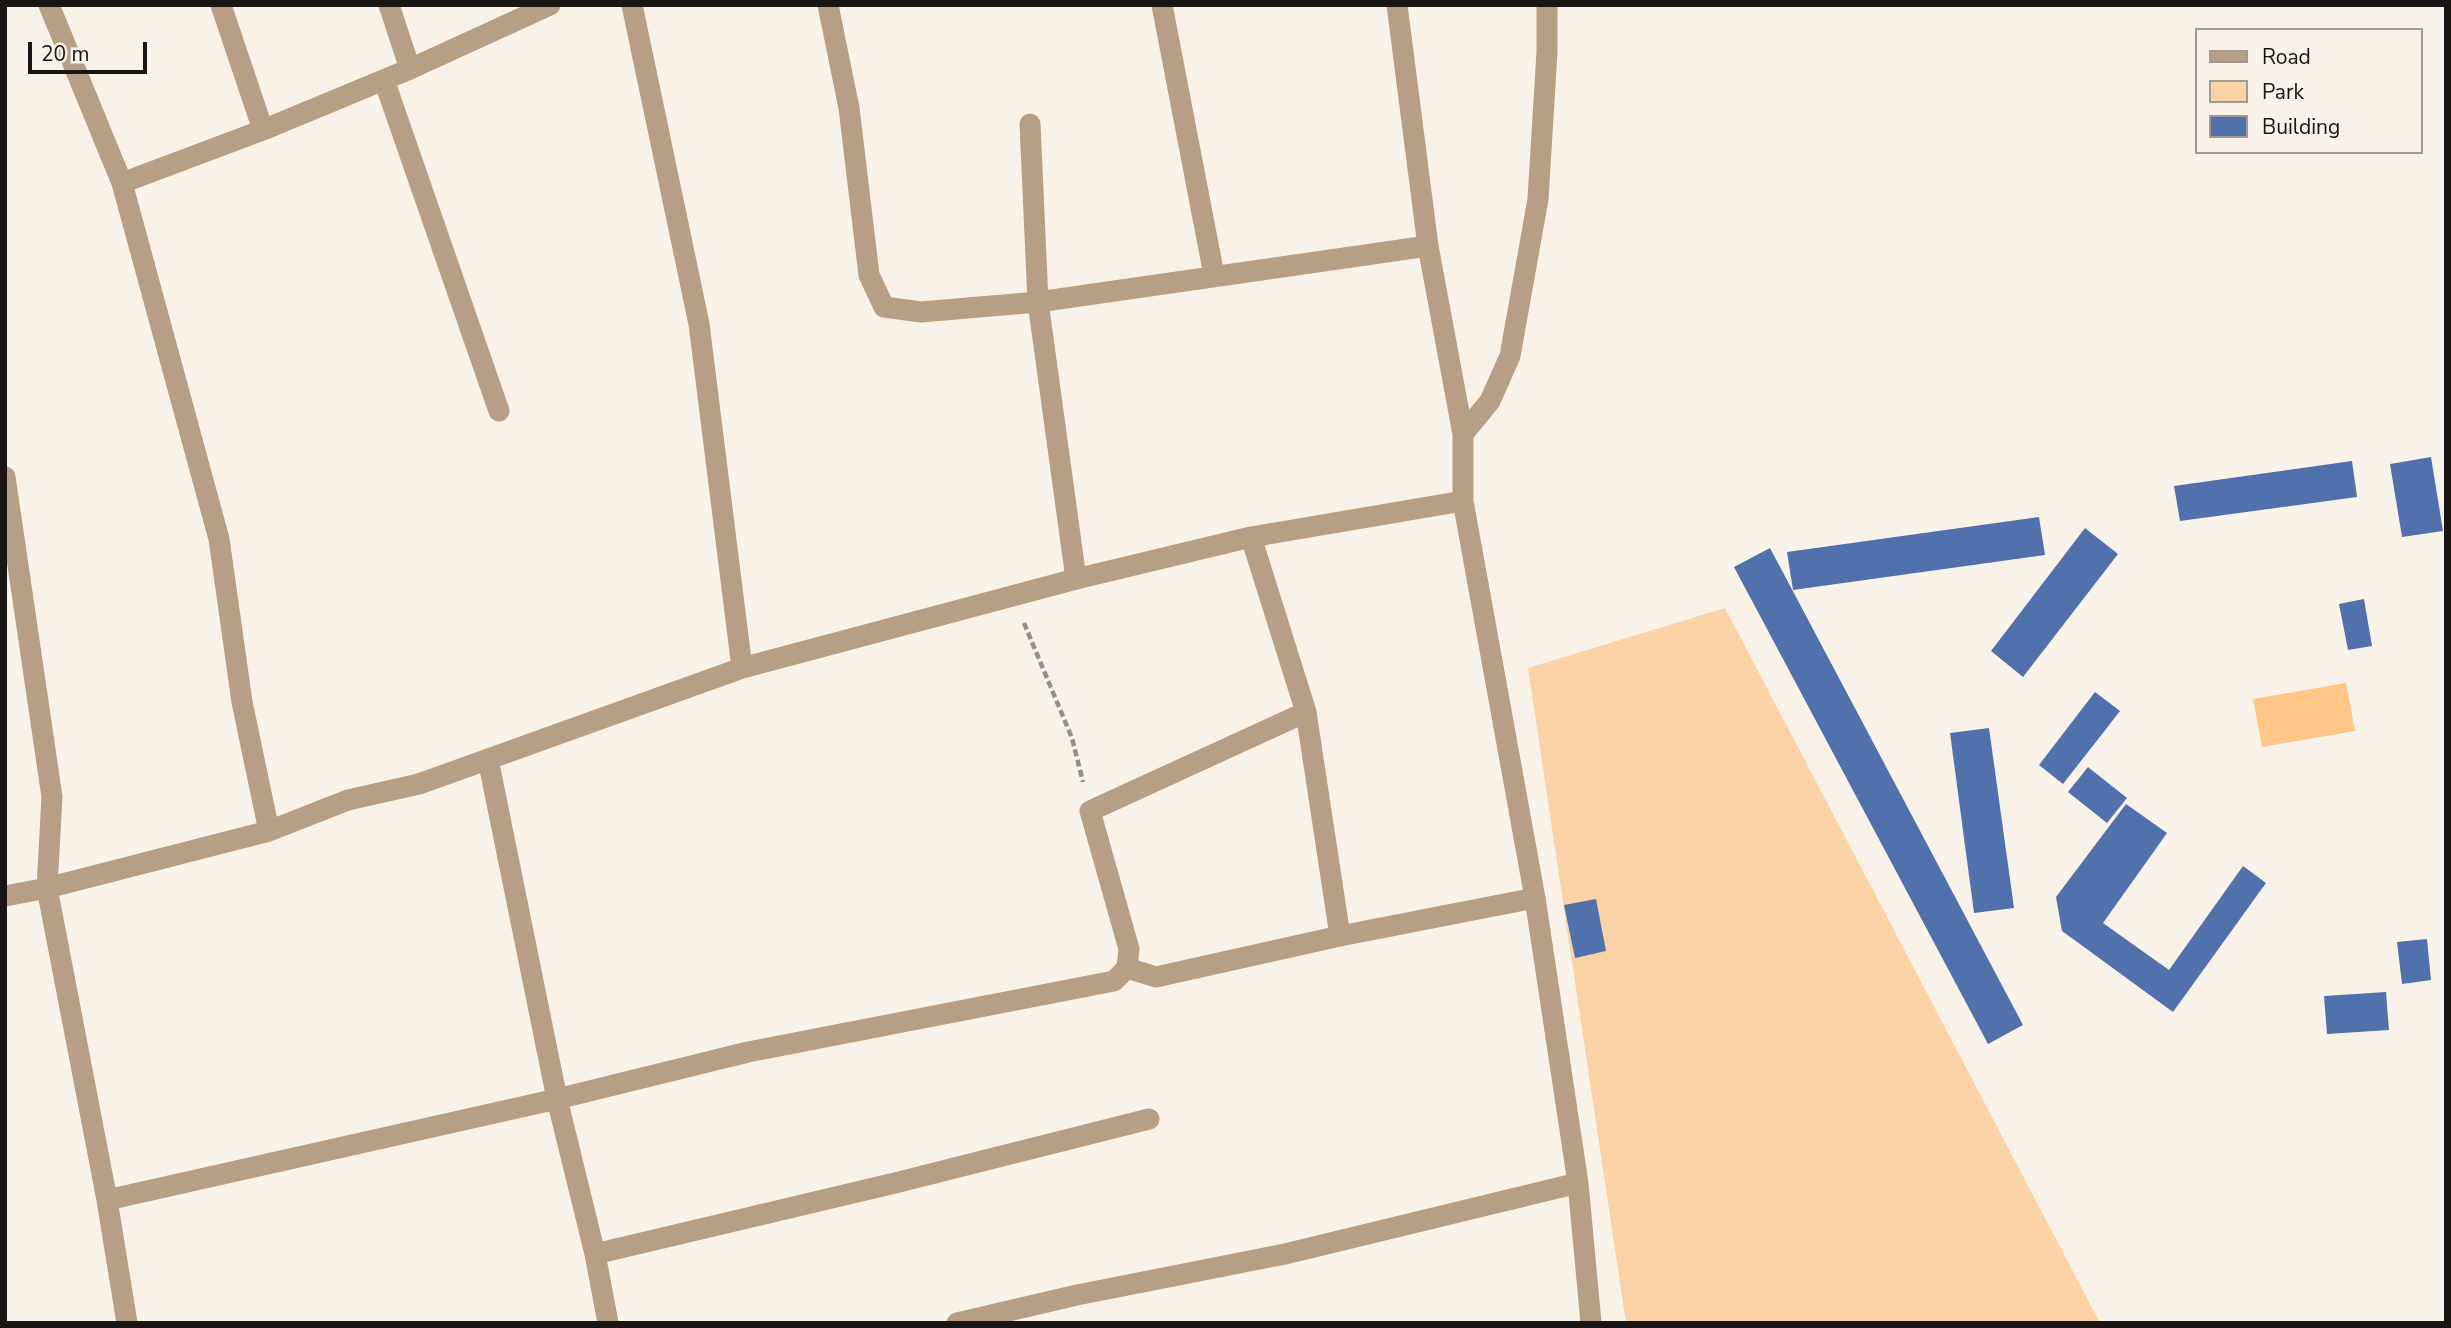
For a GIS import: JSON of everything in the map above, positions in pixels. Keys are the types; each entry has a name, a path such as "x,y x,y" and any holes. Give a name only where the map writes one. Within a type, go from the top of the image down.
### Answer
{"street":[{"path":"49,5 122,183 219,539 240,689 269,831"},
{"path":"220,5 263,130"},
{"path":"389,5 410,69"},
{"path":"122,183 263,130 384,80 550,5"},
{"path":"632,5 699,324 742,668"},
{"path":"828,5 849,108 869,275 884,307 922,312 1038,302 1427,246"},
{"path":"1162,5 1214,275"},
{"path":"1397,5 1427,246 1463,434 1464,501 1535,898 1578,1183 1591,1323"},
{"path":"1463,434 1490,401 1510,356 1538,200 1547,52 1547,5"},
{"path":"384,80 499,411"},
{"path":"1030,124 1038,302 1076,579"},
{"path":"5,477 52,797 47,888 107,1200 127,1323"},
{"path":"5,896 47,888 269,831 348,800 419,784 742,668 1076,579 1251,537 1464,501"},
{"path":"1251,537 1306,712 1340,936"},
{"path":"107,1200 557,1099 748,1052 1114,981 1127,968 1129,949 1090,811 1306,712"},
{"path":"488,760 557,1099 595,1254 608,1323"},
{"path":"1127,968 1156,977 1340,936 1535,898"},
{"path":"595,1254 1149,1119"},
{"path":"957,1323 1077,1294 1285,1254 1578,1183"}],"path":[{"path":"1013,597 1072,738 1090,811"}],"green space":[{"path":"1725,608 2100,1323 1626,1323 1528,668"}],"shaded area":[{"path":"2346,683 2355,731 2262,747 2253,699"}],"building":[{"path":"2431,457 2443,531 2402,537 2390,464"},
{"path":"2352,461 2357,497 2180,521 2174,486"},
{"path":"2039,517 2045,555 1793,590 1787,552"},
{"path":"2085,528 2118,554 2023,677 1991,651"},
{"path":"1770,548 2023,1025 1988,1044 1734,567"},
{"path":"2364,599 2372,646 2348,650 2339,604"},
{"path":"2095,692 2120,711 2063,784 2039,765"},
{"path":"1989,728 2014,908 1974,913 1950,733"},
{"path":"2088,767 2127,798 2107,823 2068,792"},
{"path":"2126,804 2167,833 2103,923 2169,970 2243,866 2266,883 2173,1012 2062,931 2056,897"},
{"path":"1596,899 1606,951 1575,958 1564,905"},
{"path":"2427,939 2431,980 2402,984 2397,942"},
{"path":"2386,992 2389,1030 2327,1034 2324,996"}]}
